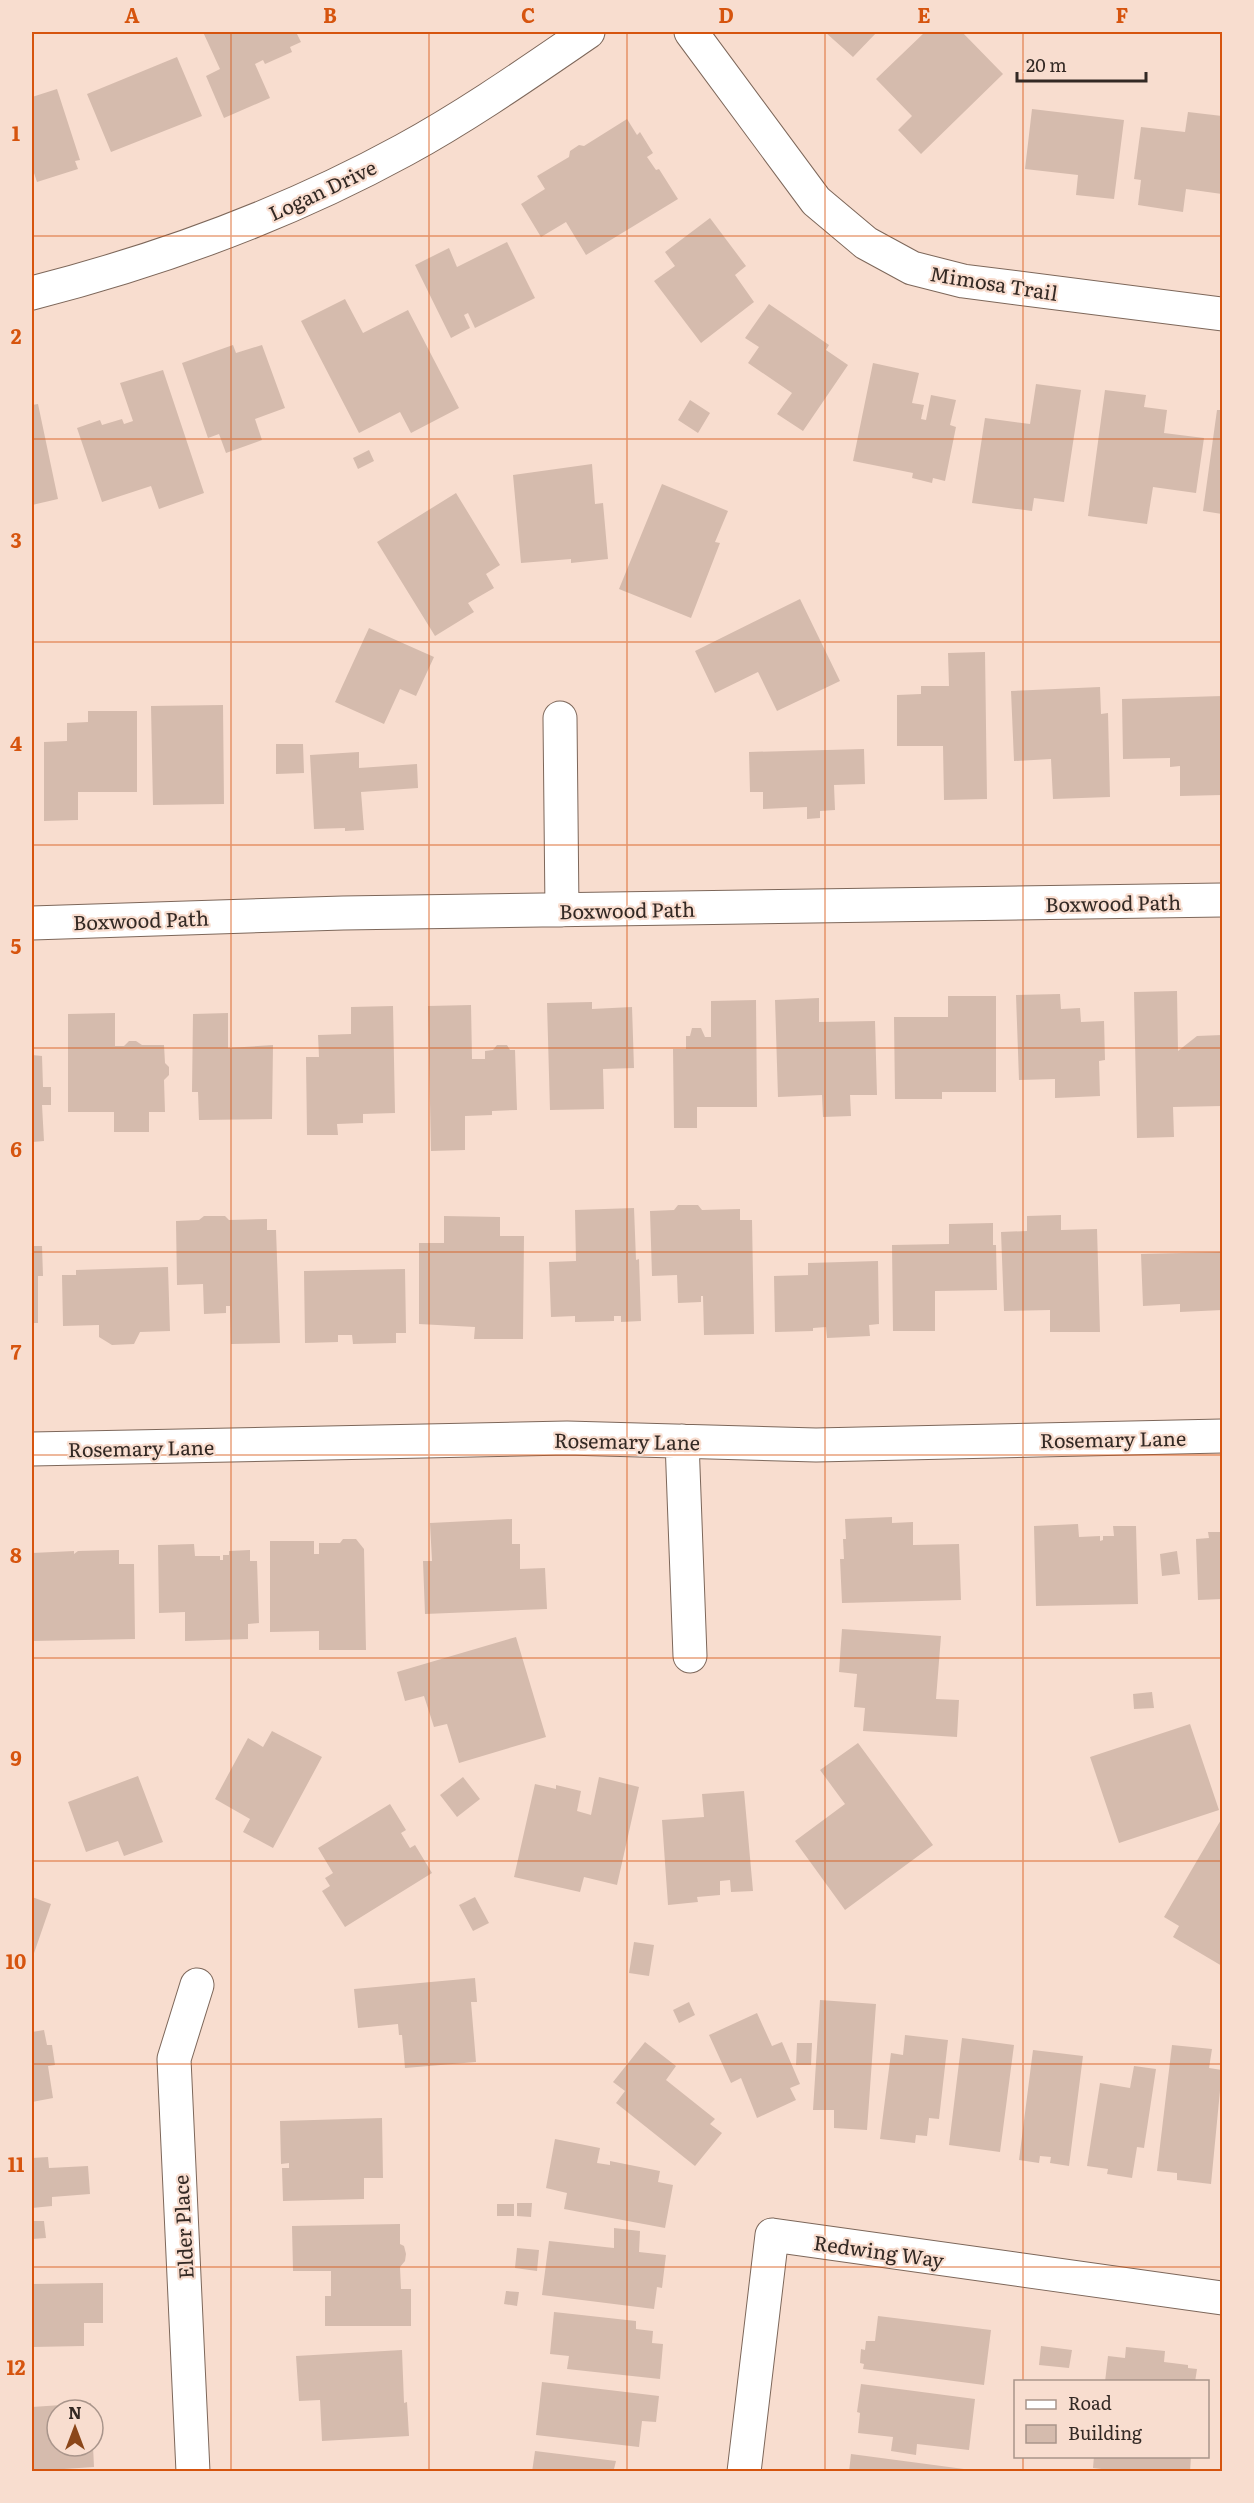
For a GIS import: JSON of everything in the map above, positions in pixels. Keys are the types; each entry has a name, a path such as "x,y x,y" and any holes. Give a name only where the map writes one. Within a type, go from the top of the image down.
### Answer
{"street":[{"name":"Logan Drive","path":"32,293 90,278 197,243 302,200 404,150 502,91 588,32"},
{"name":"Mimosa Trail","path":"691,32 816,201 866,243 912,268 963,281 1222,314"},
{"path":"560,718 562,910"},
{"name":"Boxwood Path","path":"32,923 343,913 1222,900"},
{"name":"Rosemary Lane","path":"32,1449 567,1438 816,1445 1222,1436"},
{"path":"682,1441 690,1656"},
{"name":"Elder Place","path":"193,2472 174,2059 197,1985"},
{"name":"Redwing Way","path":"744,2472 772,2235 1222,2298"}],"building":[{"path":"203,32 296,32 301,42 290,47 292,52 265,64 263,60 255,64 270,98 224,118 206,76 220,69"},
{"path":"825,32 877,32 853,57"},
{"path":"925,32 962,32 1003,74 921,154 898,130 912,116 876,79"},
{"path":"177,57 202,116 111,152 87,94"},
{"path":"57,89 80,160 75,161 78,169 37,182 32,167 32,97"},
{"path":"1032,109 1124,120 1114,199 1076,195 1078,175 1025,169"},
{"path":"1188,112 1222,116 1222,194 1186,189 1183,212 1138,205 1141,180 1134,179 1141,127 1185,132"},
{"path":"627,119 637,135 640,132 653,153 647,157 656,170 659,169 678,199 586,255 566,222 541,237 521,204 545,189 537,176 569,157 570,151 579,145 584,146"},
{"path":"710,218 746,266 735,275 754,302 701,343 654,281 675,266 665,252"},
{"path":"507,242 535,298 475,328 468,313 464,315 470,328 451,338 415,265 449,248 457,267"},
{"path":"345,299 363,333 408,310 459,408 411,433 400,412 359,433 301,321"},
{"path":"769,304 829,345 826,350 848,365 803,431 777,414 792,393 748,363 759,347 745,338"},
{"path":"233,345 236,353 262,345 285,408 255,419 262,440 226,453 219,434 208,438 182,363"},
{"path":"873,363 919,373 912,403 924,405 921,419 926,420 931,395 956,400 950,425 956,427 945,481 933,478 932,483 912,478 913,473 853,461"},
{"path":"163,370 204,493 159,509 151,486 102,502 77,428 100,420 102,425 122,419 124,424 133,421 120,383"},
{"path":"1036,384 1081,390 1064,502 1034,498 1032,511 972,503 985,418 1030,424"},
{"path":"1105,390 1146,395 1144,407 1167,410 1164,433 1204,438 1196,493 1153,487 1147,524 1088,516"},
{"path":"690,400 710,413 698,433 678,420"},
{"path":"38,404 58,499 32,505 32,405"},
{"path":"1217,410 1222,410 1222,514 1203,511"},
{"path":"369,450 374,461 358,469 353,458"},
{"path":"592,464 595,504 603,503 608,559 571,563 571,559 521,563 513,475"},
{"path":"662,484 728,511 715,542 720,543 691,618 619,589"},
{"path":"456,493 500,565 486,574 494,588 468,603 474,612 435,636 377,542"},
{"path":"800,599 840,681 777,711 758,672 715,693 695,651"},
{"path":"369,628 434,657 416,696 400,689 384,724 335,702"},
{"path":"985,652 987,799 944,800 943,746 897,746 897,695 921,694 921,686 949,686 948,653"},
{"path":"1100,687 1101,714 1108,713 1110,797 1053,799 1051,759 1014,761 1011,691"},
{"path":"1222,696 1222,795 1180,796 1180,766 1170,767 1170,758 1123,759 1122,699"},
{"path":"223,705 224,804 153,805 151,706"},
{"path":"88,711 137,711 137,792 78,792 78,820 44,821 44,742 67,741 67,723 88,722"},
{"path":"276,744 303,744 304,773 276,774"},
{"path":"864,749 865,784 834,785 835,810 820,811 820,818 807,819 807,807 763,809 763,792 750,792 749,752"},
{"path":"359,752 359,768 417,764 418,788 361,792 364,830 314,829 310,755"},
{"path":"1177,991 1178,1051 1197,1036 1222,1035 1222,1106 1173,1107 1174,1137 1137,1138 1134,992"},
{"path":"1060,994 1061,1009 1080,1008 1081,1022 1104,1021 1105,1060 1099,1061 1100,1096 1055,1098 1055,1079 1019,1080 1016,995"},
{"path":"948,996 996,996 996,1092 942,1092 942,1099 895,1099 894,1017 948,1017"},
{"path":"819,998 819,1022 875,1021 877,1095 850,1095 851,1116 823,1117 822,1095 778,1097 775,1000"},
{"path":"756,1000 757,1107 697,1107 697,1128 674,1128 673,1049 686,1049 686,1036 690,1036 692,1028 701,1028 705,1037 711,1037 711,1001"},
{"path":"592,1002 592,1009 632,1007 634,1068 603,1069 604,1109 550,1110 547,1003"},
{"path":"471,1005 472,1059 485,1059 485,1051 493,1050 497,1045 507,1045 510,1050 515,1050 517,1110 492,1111 492,1115 465,1116 465,1150 431,1151 428,1006"},
{"path":"393,1006 395,1113 363,1114 363,1123 337,1124 338,1135 307,1135 306,1057 319,1057 318,1035 351,1034 351,1007"},
{"path":"115,1013 115,1046 124,1046 129,1041 136,1041 142,1045 164,1045 165,1063 169,1067 169,1075 164,1080 165,1112 149,1112 149,1132 114,1132 114,1112 68,1112 68,1014"},
{"path":"228,1013 228,1048 273,1045 272,1119 199,1120 198,1092 192,1092 193,1014"},
{"path":"32,1055 42,1056 43,1087 51,1087 51,1105 42,1105 44,1141 32,1142"},
{"path":"678,1205 698,1205 702,1210 740,1209 740,1220 752,1220 754,1334 704,1335 703,1296 701,1296 701,1302 678,1303 677,1275 652,1276 650,1211 674,1210"},
{"path":"634,1208 636,1260 639,1259 641,1321 621,1322 621,1316 614,1316 614,1321 575,1322 575,1316 551,1317 549,1262 576,1261 575,1210"},
{"path":"1061,1215 1061,1230 1097,1229 1100,1332 1050,1332 1050,1310 1004,1311 1001,1232 1027,1231 1027,1216"},
{"path":"204,1216 225,1216 229,1220 267,1219 267,1230 276,1230 280,1343 231,1344 230,1306 226,1306 226,1313 204,1314 203,1284 177,1285 176,1221 199,1220"},
{"path":"444,1216 500,1217 500,1236 524,1236 523,1339 474,1339 475,1327 419,1324 419,1243 444,1243"},
{"path":"993,1223 997,1290 935,1291 935,1331 893,1331 892,1245 949,1244 949,1224"},
{"path":"32,1246 42,1246 43,1276 38,1276 38,1323 32,1323"},
{"path":"1222,1252 1222,1310 1180,1312 1180,1304 1143,1306 1141,1254"},
{"path":"878,1261 879,1324 869,1325 870,1336 827,1338 826,1327 813,1328 813,1331 775,1332 774,1276 808,1275 808,1263"},
{"path":"168,1267 170,1331 140,1332 134,1344 112,1345 99,1337 99,1325 63,1326 62,1275 76,1275 76,1270"},
{"path":"405,1269 406,1333 396,1333 396,1343 353,1344 352,1335 338,1335 338,1342 305,1343 304,1271"},
{"path":"892,1517 892,1523 913,1522 913,1545 959,1544 961,1600 842,1603 840,1559 844,1559 845,1519"},
{"path":"512,1519 512,1544 520,1544 520,1569 545,1568 547,1609 425,1614 423,1561 432,1561 430,1523"},
{"path":"1078,1524 1079,1537 1100,1536 1100,1541 1103,1540 1103,1536 1114,1536 1113,1526 1136,1526 1138,1604 1036,1606 1034,1526"},
{"path":"1208,1532 1222,1532 1222,1599 1198,1600 1196,1539 1209,1538"},
{"path":"343,1539 356,1539 364,1549 366,1650 319,1650 319,1631 270,1632 270,1541 314,1541 314,1554 319,1554 319,1543 340,1543"},
{"path":"194,1544 195,1556 220,1556 220,1560 223,1560 223,1555 229,1555 229,1551 250,1550 250,1561 257,1561 259,1623 248,1624 248,1639 185,1641 185,1612 159,1613 158,1545"},
{"path":"119,1550 119,1564 134,1564 135,1639 32,1641 32,1553 74,1551 74,1554 78,1551"},
{"path":"1177,1551 1180,1574 1162,1576 1160,1554"},
{"path":"842,1629 941,1636 936,1699 959,1700 957,1737 863,1731 865,1708 854,1707 857,1674 839,1672"},
{"path":"516,1637 546,1737 459,1763 447,1724 434,1727 424,1696 405,1701 397,1672"},
{"path":"1152,1692 1154,1708 1134,1709 1133,1694"},
{"path":"1190,1724 1219,1810 1119,1843 1090,1757"},
{"path":"272,1731 322,1757 273,1848 243,1832 250,1819 215,1799 248,1738 263,1747"},
{"path":"858,1743 933,1845 845,1910 795,1841 845,1804 820,1770"},
{"path":"138,1776 163,1842 124,1856 118,1841 86,1852 68,1802"},
{"path":"463,1777 480,1799 457,1817 440,1795"},
{"path":"599,1777 639,1787 617,1885 584,1877 580,1892 514,1877 535,1784 556,1789 556,1785 581,1791 577,1811 591,1815"},
{"path":"744,1791 753,1891 731,1892 730,1880 720,1881 720,1895 697,1897 698,1902 668,1905 662,1820 704,1817 702,1794"},
{"path":"390,1804 406,1830 401,1833 410,1848 415,1845 432,1873 345,1927 322,1891 330,1886 325,1878 333,1873 318,1848"},
{"path":"1222,1818 1222,1966 1173,1937 1179,1926 1164,1917"},
{"path":"32,1897 51,1904 32,1959"},
{"path":"475,1897 489,1923 473,1931 459,1905"},
{"path":"634,1942 654,1945 649,1976 629,1973"},
{"path":"475,1978 477,2002 471,2002 476,2062 405,2068 402,2035 399,2035 398,2024 358,2028 354,1989"},
{"path":"820,2000 876,2004 867,2130 834,2128 834,2110 813,2110"},
{"path":"689,2002 695,2015 679,2023 673,2010"},
{"path":"757,2013 772,2046 782,2042 800,2084 790,2088 796,2100 757,2118 741,2078 731,2083 709,2035"},
{"path":"44,2030 47,2045 52,2045 55,2065 48,2066 53,2098 32,2102 32,2032"},
{"path":"905,2035 948,2040 939,2119 929,2118 927,2136 916,2135 915,2143 880,2139 891,2053 903,2055"},
{"path":"962,2038 1014,2045 1000,2152 949,2145"},
{"path":"645,2042 676,2066 666,2080 715,2119 710,2124 722,2133 695,2166 616,2103 625,2091 613,2082"},
{"path":"797,2043 812,2043 811,2065 796,2065"},
{"path":"1172,2045 1212,2049 1209,2068 1222,2070 1211,2184 1177,2180 1177,2173 1157,2171"},
{"path":"1033,2050 1083,2056 1069,2166 1050,2163 1051,2157 1040,2156 1039,2163 1019,2160"},
{"path":"1134,2066 1156,2069 1144,2148 1137,2147 1132,2178 1107,2174 1108,2169 1087,2166 1100,2083 1130,2088"},
{"path":"382,2118 383,2178 364,2178 364,2199 283,2201 282,2168 289,2168 289,2163 281,2164 280,2121"},
{"path":"555,2139 600,2148 597,2163 610,2165 610,2161 660,2171 658,2182 673,2185 665,2228 564,2209 567,2193 546,2188"},
{"path":"48,2157 49,2168 88,2166 90,2194 52,2197 52,2206 32,2208 32,2158"},
{"path":"517,2203 532,2203 531,2217 517,2216"},
{"path":"497,2204 514,2204 514,2216 497,2216"},
{"path":"32,2214 34,2221 44,2221 46,2238 32,2239"},
{"path":"400,2224 400,2244 404,2246 406,2254 405,2261 400,2267 401,2289 411,2289 411,2326 325,2326 325,2296 331,2296 331,2271 293,2271 292,2226"},
{"path":"614,2228 640,2231 639,2252 666,2255 662,2288 657,2287 654,2309 542,2295 549,2241 614,2248"},
{"path":"517,2248 539,2250 537,2271 515,2268"},
{"path":"103,2283 103,2323 84,2323 84,2346 32,2347 32,2284"},
{"path":"506,2291 519,2292 517,2306 504,2304"},
{"path":"554,2312 636,2321 636,2329 653,2331 652,2343 663,2344 660,2379 567,2369 569,2356 550,2354"},
{"path":"878,2316 991,2330 984,2385 863,2369 864,2364 860,2363 861,2349 865,2350 866,2341 875,2341"},
{"path":"1041,2346 1072,2350 1069,2368 1039,2365"},
{"path":"1126,2347 1165,2351 1164,2362 1188,2365 1188,2368 1197,2369 1195,2380 1105,2380 1108,2356 1125,2358"},
{"path":"402,2350 404,2403 407,2402 409,2436 322,2441 320,2400 299,2401 296,2356"},
{"path":"542,2382 659,2396 656,2422 642,2421 639,2447 536,2435"},
{"path":"861,2384 975,2399 969,2450 917,2444 916,2455 891,2451 893,2437 858,2433 860,2413 857,2412"},
{"path":"45,2406 45,2458 94,2458 94,2467 34,2471 34,2466 32,2466 32,2407"},
{"path":"535,2451 616,2461 614,2469 620,2472 532,2472"},
{"path":"851,2454 964,2469 963,2472 849,2472"},
{"path":"1094,2458 1191,2458 1190,2472 1127,2472 1093,2468"}]}
